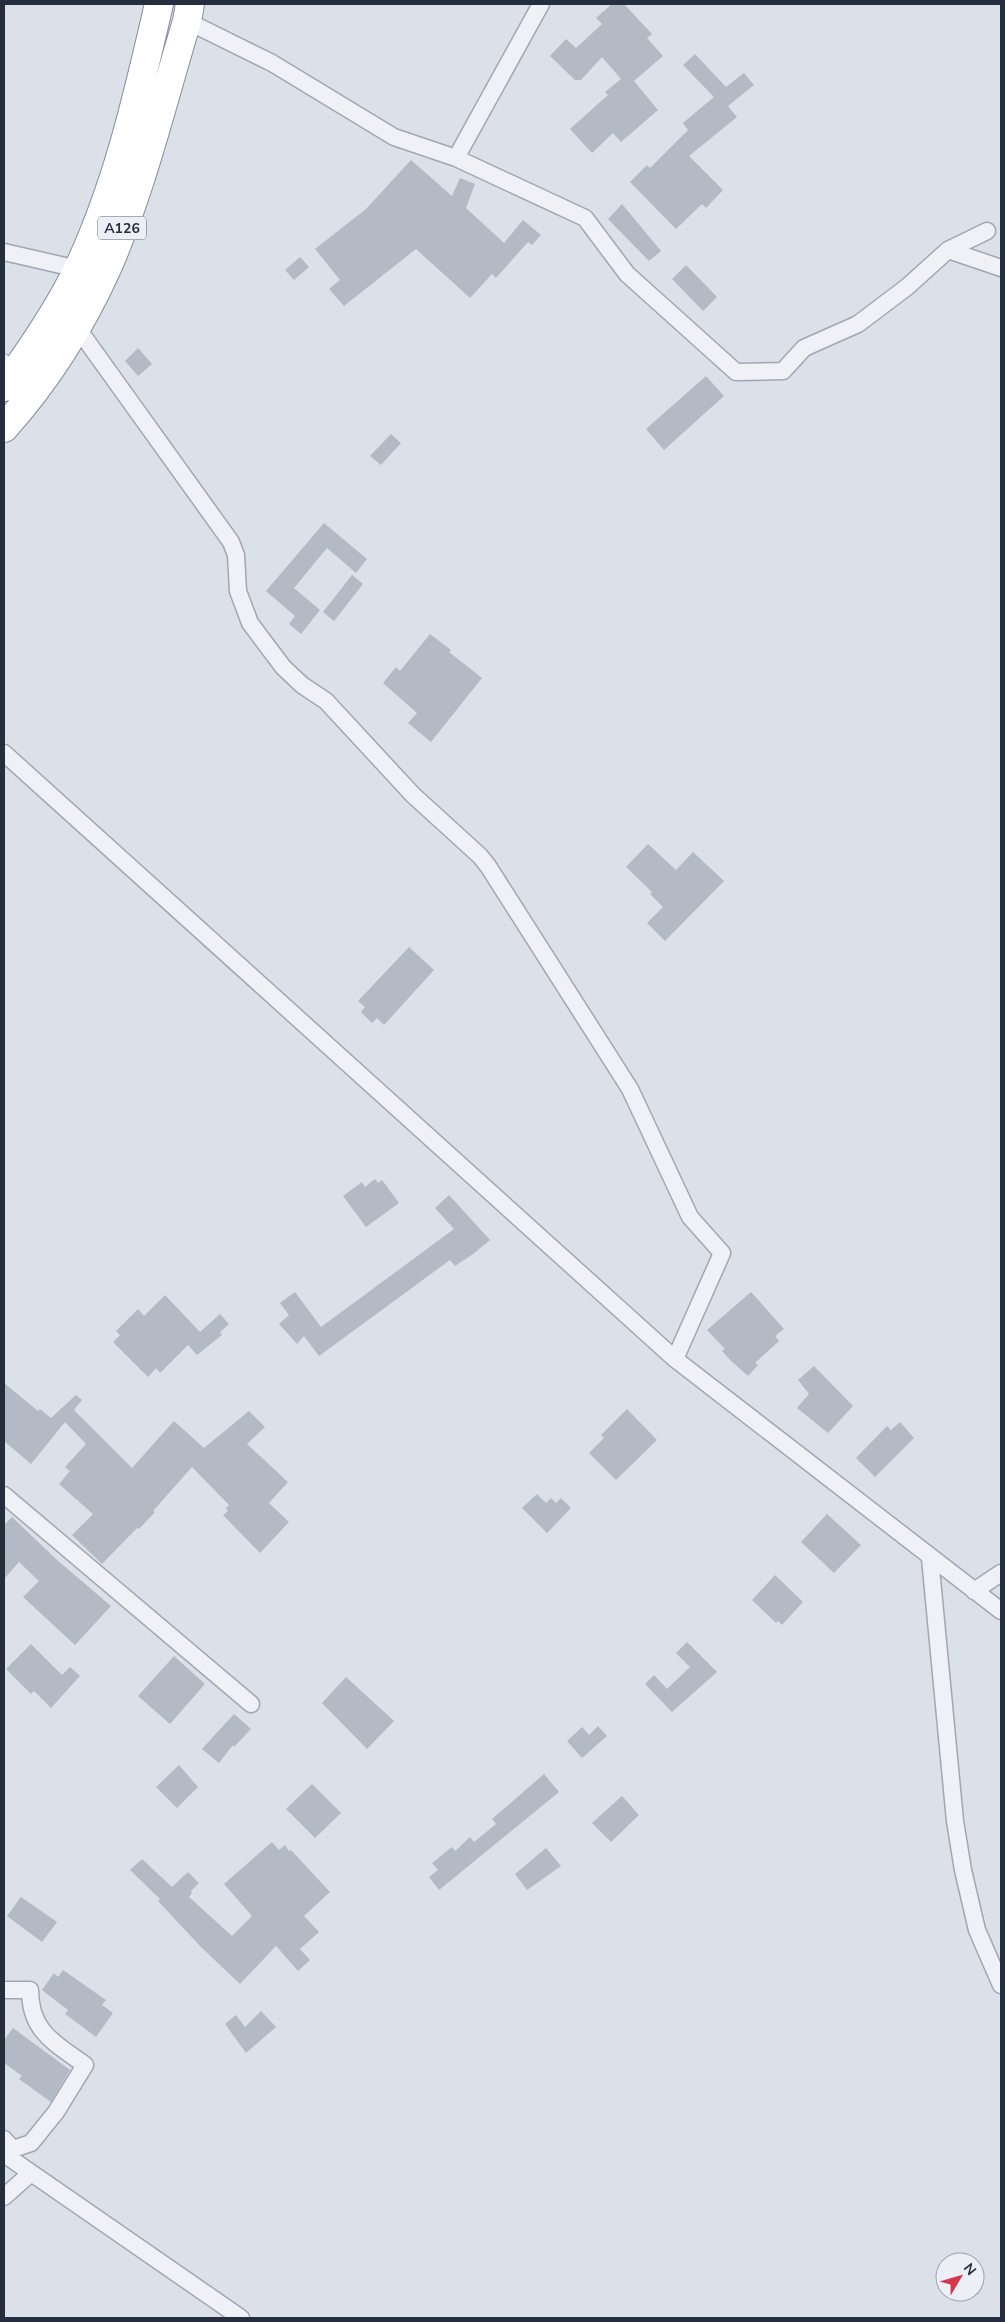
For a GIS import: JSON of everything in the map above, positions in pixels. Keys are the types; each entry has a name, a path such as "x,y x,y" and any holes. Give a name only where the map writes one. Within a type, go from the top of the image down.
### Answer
{"highway":[{"name":"A126","path":"9,371 49,322 78,269 114,180 159,4"},
{"name":"A126","path":"4,428 42,378 76,326 108,266 140,178 188,13"}],"street":[{"path":"456,158 541,4"},
{"path":"188,13 394,137 456,158 585,218 626,274 736,372 783,371 804,348 858,324 907,287 948,250 987,232"},
{"path":"948,250 1001,268"},
{"path":"4,252 78,269"},
{"path":"76,326 231,542 236,555 238,591 243,608 250,624 261,640 283,667 302,684 326,700 413,795 480,856 549,960 630,1089 690,1217 722,1253 675,1359"},
{"path":"4,753 675,1359 1001,1611"},
{"path":"4,1495 251,1704"},
{"path":"930,1558 955,1821 963,1870 977,1930 1001,1984"},
{"path":"974,1591 1001,1573"},
{"path":"4,1990 30,1990 30,2006 42,2033 85,2065 56,2112 31,2143 14,2149 4,2140"},
{"path":"4,2154 241,2318"},
{"path":"4,2197 31,2173"}],"building":[{"path":"612,4 624,4 652,34 647,38 663,56 634,81 658,110 621,142 613,133 592,153 570,129 608,95 605,92 621,79 602,57 581,80 575,80 550,56 566,39 576,48 602,24 596,18"},
{"path":"695,54 726,87 744,73 754,85 728,106 737,117 689,156 723,190 706,208 702,204 676,229 630,182 647,165 650,168 688,130 683,123 714,97 683,65"},
{"path":"411,160 452,196 460,178 475,184 466,208 504,243 523,220 541,235 532,245 528,242 496,278 492,274 470,298 416,249 344,306 329,289 340,280 315,249 366,209"},
{"path":"622,204 661,251 649,261 608,219"},
{"path":"300,257 309,267 294,280 285,270"},
{"path":"686,265 717,297 703,311 672,279"},
{"path":"138,348 152,364 138,376 125,361"},
{"path":"706,376 724,396 664,450 646,429"},
{"path":"391,434 401,443 381,465 370,456"},
{"path":"324,523 367,559 356,573 327,548 294,588 320,610 301,634 289,624 295,616 266,591"},
{"path":"352,575 363,584 334,621 323,612"},
{"path":"430,634 482,678 431,742 408,723 417,713 383,683 396,667 400,671"},
{"path":"648,844 676,870 693,852 724,881 665,941 647,923 663,907 650,894 652,892 626,867"},
{"path":"409,947 434,970 384,1025 377,1018 372,1023 361,1012 365,1007 358,1001"},
{"path":"375,1179 378,1183 382,1180 399,1203 366,1227 343,1196 362,1182 365,1187"},
{"path":"449,1195 490,1240 473,1254 455,1266 450,1260 319,1356 304,1336 297,1344 279,1324 289,1315 280,1303 295,1292 321,1327 454,1229 435,1208"},
{"path":"751,1292 784,1329 775,1336 779,1341 755,1363 758,1365 748,1376 730,1360 722,1351 725,1349 707,1330"},
{"path":"165,1295 200,1332 220,1314 229,1324 220,1332 222,1335 197,1355 188,1345 160,1373 156,1368 148,1377 113,1342 120,1335 116,1331 138,1309 144,1316"},
{"path":"814,1366 853,1406 828,1433 797,1408 809,1394 798,1380"},
{"path":"4,1383 38,1411 40,1409 51,1418 76,1395 82,1400 74,1410 132,1468 174,1421 204,1448 249,1411 265,1427 247,1444 288,1482 269,1503 289,1522 260,1553 223,1515 228,1511 226,1508 229,1505 192,1467 153,1511 155,1512 102,1564 72,1535 93,1514 59,1484 70,1471 65,1467 86,1444 65,1422 31,1464 4,1441"},
{"path":"627,1409 657,1440 616,1480 589,1453 604,1438 601,1435"},
{"path":"900,1422 914,1438 875,1477 856,1458 887,1426 891,1430"},
{"path":"537,1494 546,1503 551,1498 556,1503 561,1498 571,1508 547,1533 522,1508"},
{"path":"827,1514 861,1545 834,1573 801,1542"},
{"path":"12,1517 57,1560 111,1606 75,1645 23,1597 39,1581 19,1562 4,1579 4,1525"},
{"path":"775,1575 803,1602 782,1625 778,1621 776,1623 752,1600"},
{"path":"687,1642 717,1672 672,1712 645,1684 654,1675 667,1689 690,1667 676,1653"},
{"path":"31,1644 62,1675 70,1667 80,1676 51,1708 34,1691 31,1694 6,1669"},
{"path":"174,1656 205,1684 170,1724 138,1696"},
{"path":"346,1677 394,1721 367,1749 322,1703"},
{"path":"234,1714 251,1729 234,1747 233,1745 219,1763 202,1749"},
{"path":"598,1726 607,1736 582,1758 567,1741 582,1727 589,1735"},
{"path":"179,1765 198,1787 177,1808 156,1787"},
{"path":"544,1774 559,1792 439,1890 429,1877 438,1870 432,1863 452,1847 455,1851 470,1837 474,1842 496,1824 492,1819"},
{"path":"312,1784 341,1813 315,1838 286,1809"},
{"path":"622,1796 639,1815 611,1842 592,1823"},
{"path":"272,1842 279,1850 285,1845 289,1851 291,1850 330,1892 304,1916 319,1932 300,1949 310,1960 298,1971 276,1946 240,1984 201,1947 158,1901 160,1899 130,1870 142,1859 172,1887 188,1872 199,1883 191,1891 192,1893 189,1897 232,1936 252,1916 224,1884"},
{"path":"546,1848 561,1866 527,1890 515,1874"},
{"path":"21,1897 57,1922 42,1942 7,1916"},
{"path":"63,1970 106,2000 102,2005 113,2013 96,2037 65,2014 68,2010 42,1990 54,1973 58,1977"},
{"path":"261,2011 276,2027 246,2053 225,2024 236,2015 245,2027"},
{"path":"13,2028 70,2070 51,2102 19,2079 22,2076 4,2063 4,2040"}]}
